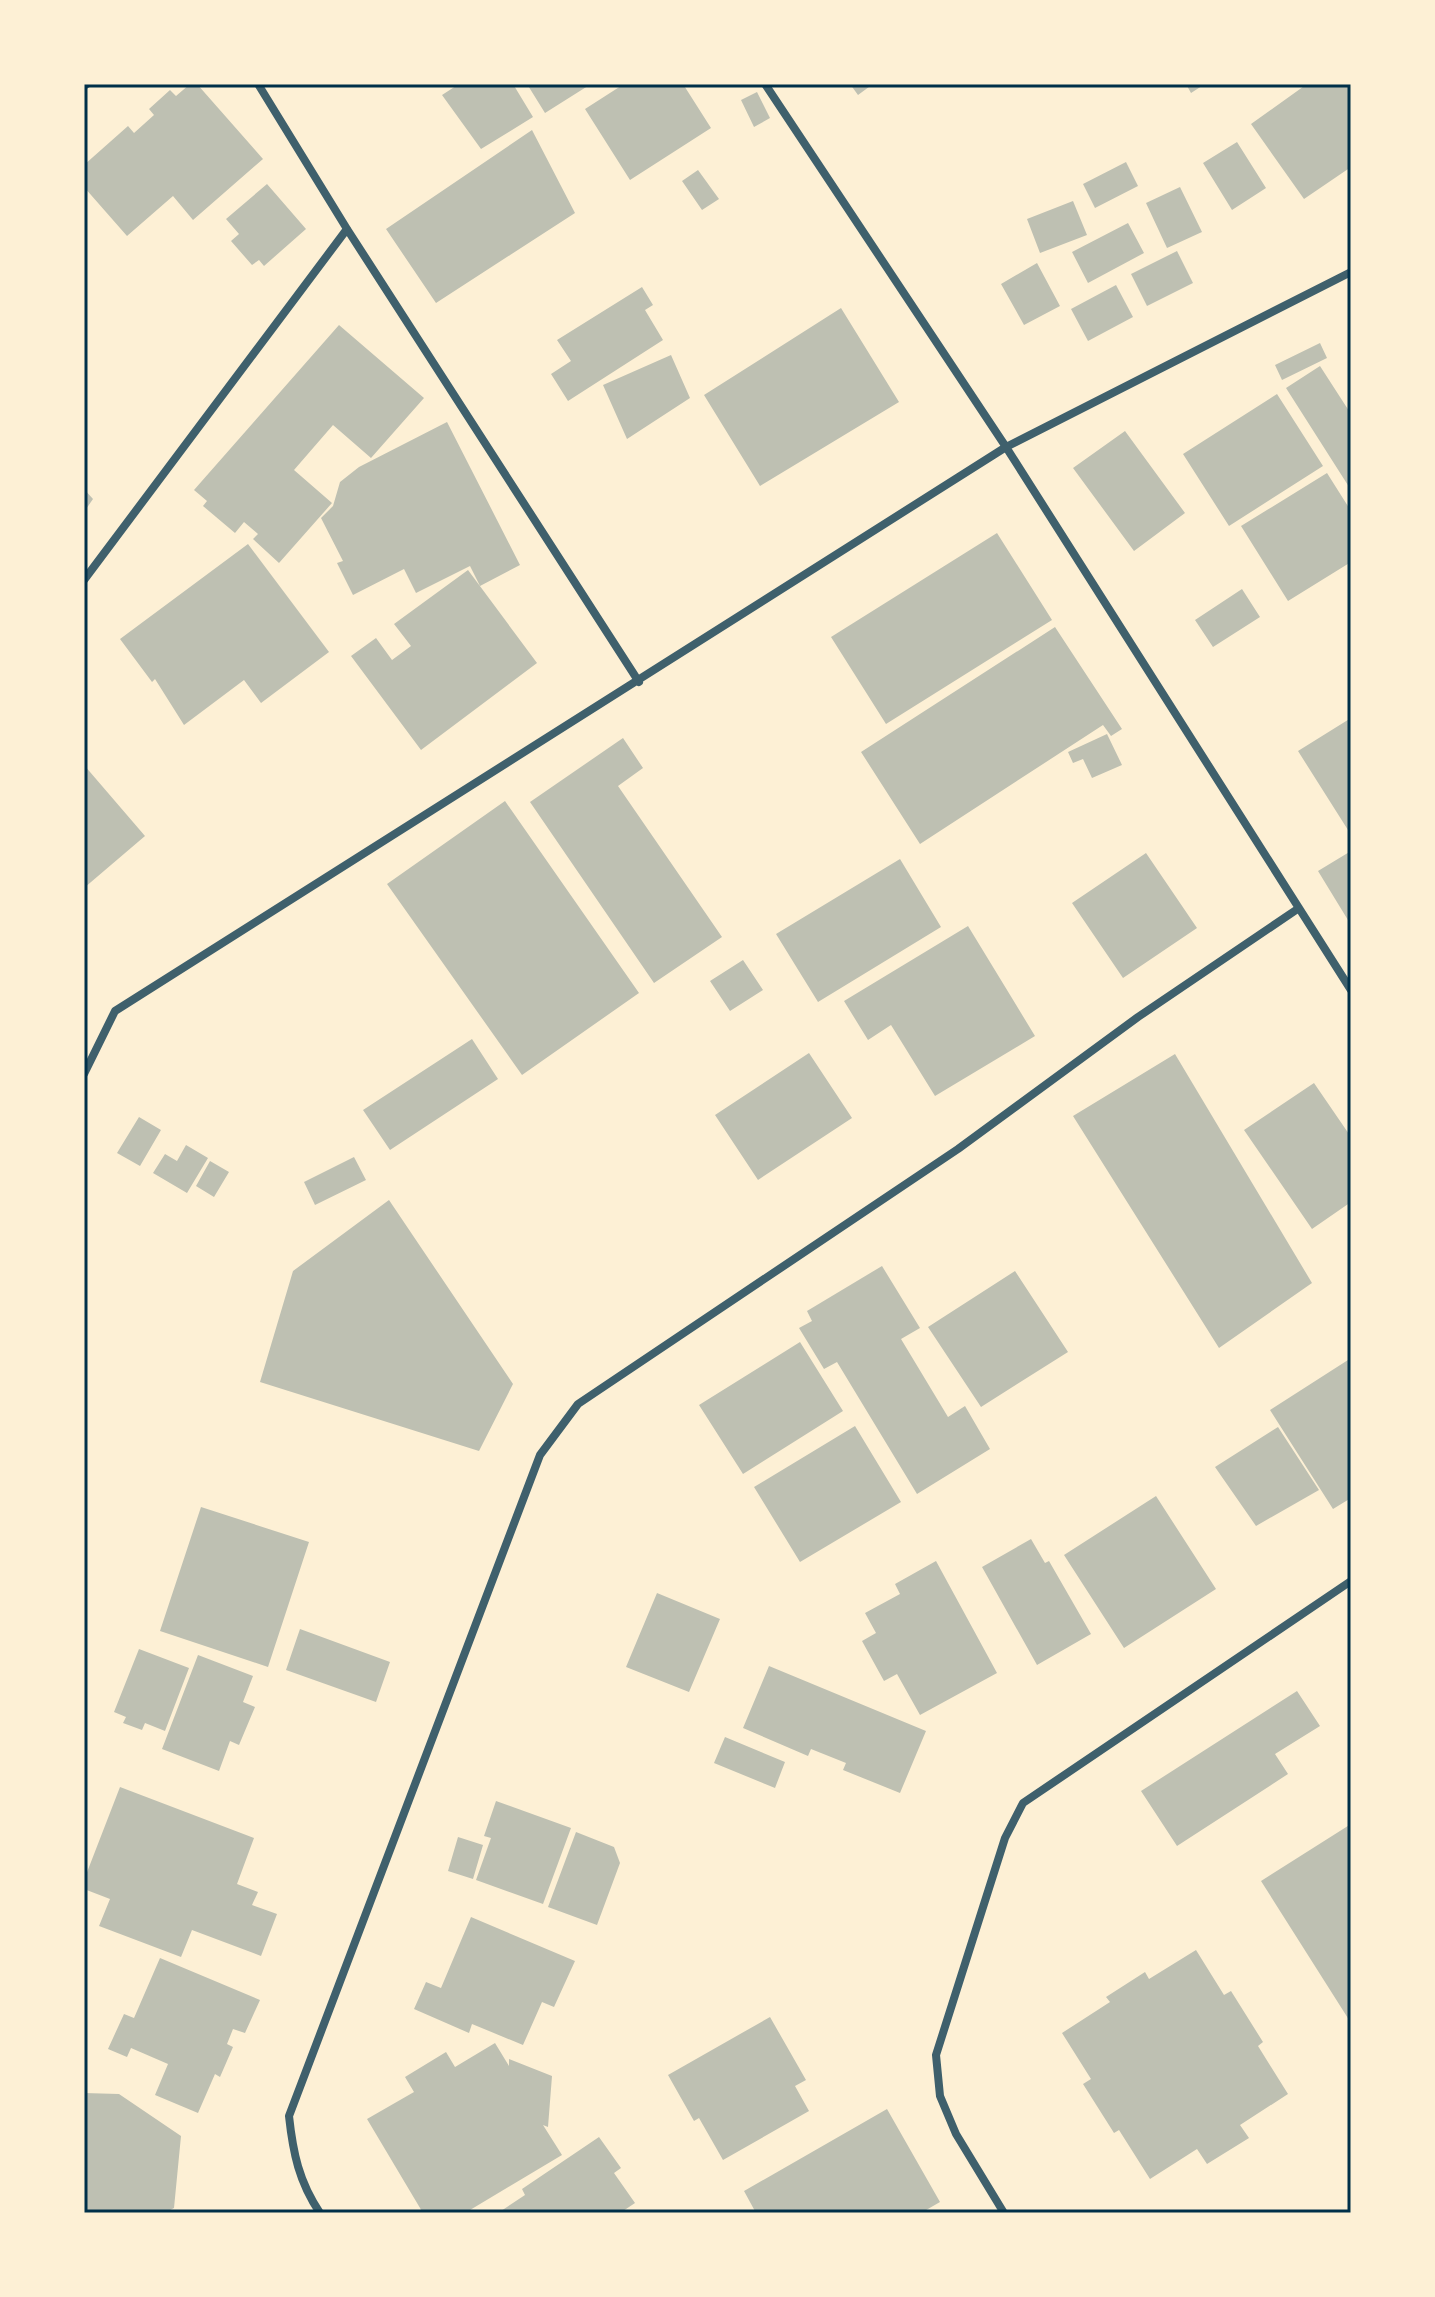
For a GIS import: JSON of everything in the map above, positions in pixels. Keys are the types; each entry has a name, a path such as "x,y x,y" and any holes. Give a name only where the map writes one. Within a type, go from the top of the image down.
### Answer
{"street":[{"path":"258,84 347,229 639,682"},
{"path":"765,84 1006,447 1351,990"},
{"path":"84,580 347,229"},
{"path":"84,1074 115,1011 1006,447 1351,272"},
{"path":"320,2213 305,2191 293,2155 289,2116 540,1455 568,1417 578,1404 958,1149 1138,1017 1299,908"},
{"path":"1004,2213 950,2121 940,2096 936,2055 1005,1838 1023,1803 1351,1581"}],"building":[{"path":"190,84 197,84 263,159 193,220 173,196 127,236 84,187 84,165 128,126 134,133 154,115 149,109 170,90 176,96"},
{"path":"459,84 513,84 533,117 481,149 442,95"},
{"path":"527,84 591,84 545,113"},
{"path":"624,84 683,84 711,128 630,180 585,109"},
{"path":"850,84 873,84 858,95"},
{"path":"1186,84 1205,84 1191,93"},
{"path":"1307,84 1351,84 1351,167 1304,199 1251,124"},
{"path":"757,92 770,118 754,127 741,100"},
{"path":"532,130 575,213 436,303 386,229"},
{"path":"1237,142 1266,188 1232,210 1203,163"},
{"path":"1126,162 1138,186 1095,208 1083,184"},
{"path":"698,170 719,199 702,210 682,181"},
{"path":"267,184 306,229 264,266 259,260 252,265 231,241 239,234 226,219"},
{"path":"1180,187 1202,232 1167,248 1146,203"},
{"path":"1073,201 1087,235 1040,253 1027,219"},
{"path":"1128,223 1144,253 1088,283 1072,252"},
{"path":"1177,251 1193,283 1147,306 1131,274"},
{"path":"1037,263 1060,306 1024,325 1001,284"},
{"path":"1116,285 1133,317 1088,341 1071,309"},
{"path":"642,287 653,305 645,310 663,340 568,401 551,374 571,361 557,340"},
{"path":"841,308 899,402 760,486 704,395"},
{"path":"339,325 424,398 371,458 333,425 294,470 332,503 279,563 253,539 258,534 244,522 235,533 203,506 207,501 194,490"},
{"path":"1320,343 1327,358 1282,380 1275,365"},
{"path":"671,355 690,398 627,439 603,385"},
{"path":"1320,366 1351,414 1351,490 1286,388"},
{"path":"1277,394 1323,466 1229,526 1183,454"},
{"path":"447,422 520,565 480,586 470,566 416,593 404,569 353,595 337,563 343,561 321,518 333,506 340,482 359,467"},
{"path":"1125,431 1185,513 1134,551 1073,468"},
{"path":"1327,473 1351,511 1351,562 1288,601 1241,526"},
{"path":"84,489 93,499 84,512"},
{"path":"997,533 1052,620 886,724 831,637"},
{"path":"248,544 329,652 261,703 244,680 184,725 155,679 152,682 120,639"},
{"path":"468,570 537,663 421,750 351,656 376,638 392,660 411,646 394,624"},
{"path":"1242,589 1260,617 1213,647 1195,620"},
{"path":"1055,627 1122,729 1111,736 1103,725 920,844 861,752"},
{"path":"1351,718 1351,828 1348,830 1298,751"},
{"path":"1107,734 1122,765 1092,778 1083,759 1073,763 1068,752"},
{"path":"623,738 643,768 618,786 722,937 654,983 530,802"},
{"path":"84,765 145,836 84,888"},
{"path":"505,801 639,993 522,1075 387,884"},
{"path":"1351,851 1351,925 1318,871"},
{"path":"1146,853 1197,928 1123,978 1072,903"},
{"path":"900,859 941,927 818,1002 776,934"},
{"path":"968,926 1035,1036 935,1096 891,1025 868,1040 844,1001"},
{"path":"743,960 763,990 730,1011 710,981"},
{"path":"472,1039 498,1079 390,1150 363,1110"},
{"path":"809,1053 852,1118 758,1180 715,1115"},
{"path":"1175,1054 1312,1283 1219,1348 1073,1116"},
{"path":"1314,1083 1351,1137 1351,1202 1312,1229 1244,1130"},
{"path":"139,1117 161,1130 140,1166 117,1153"},
{"path":"186,1145 208,1158 187,1193 153,1173 165,1154 177,1161"},
{"path":"354,1157 366,1180 315,1205 304,1182"},
{"path":"210,1161 229,1172 214,1197 196,1186"},
{"path":"389,1200 513,1384 479,1451 260,1382 293,1271"},
{"path":"882,1266 920,1328 901,1339 948,1417 965,1406 990,1449 917,1494 837,1362 824,1369 799,1328 812,1321 807,1311"},
{"path":"1015,1271 1068,1352 981,1407 928,1327"},
{"path":"800,1342 843,1411 743,1474 699,1405"},
{"path":"1348,1360 1351,1365 1351,1498 1333,1509 1270,1410"},
{"path":"855,1426 901,1502 800,1562 754,1487"},
{"path":"1278,1427 1319,1490 1256,1526 1215,1467"},
{"path":"1156,1496 1216,1589 1124,1648 1064,1555"},
{"path":"201,1507 309,1542 268,1667 160,1631"},
{"path":"1031,1539 1045,1563 1049,1561 1091,1634 1037,1665 982,1567"},
{"path":"936,1561 997,1673 920,1715 897,1674 884,1681 862,1641 876,1633 865,1613 900,1594 895,1584"},
{"path":"657,1593 720,1619 689,1692 626,1667"},
{"path":"300,1629 390,1662 376,1702 286,1670"},
{"path":"139,1649 189,1668 165,1731 145,1723 142,1730 123,1723 126,1717 114,1712"},
{"path":"198,1655 253,1676 243,1702 255,1707 239,1745 230,1741 219,1771 162,1749"},
{"path":"769,1666 926,1731 900,1793 843,1770 846,1763 811,1749 808,1756 743,1728"},
{"path":"1297,1691 1320,1726 1275,1754 1288,1774 1177,1846 1141,1791"},
{"path":"725,1737 785,1762 775,1788 714,1763"},
{"path":"120,1787 254,1838 237,1884 258,1892 252,1905 277,1914 261,1956 192,1930 181,1957 99,1926 110,1899 84,1889 84,1880"},
{"path":"496,1801 571,1828 543,1904 476,1880 491,1838 484,1836"},
{"path":"1351,1824 1351,2023 1261,1881"},
{"path":"576,1832 614,1847 620,1863 597,1925 548,1907"},
{"path":"458,1837 483,1845 473,1879 448,1871"},
{"path":"471,1917 575,1961 554,2007 542,2002 523,2045 472,2024 469,2033 414,2009 426,1982 441,1988"},
{"path":"1196,1950 1224,1995 1231,1991 1263,2042 1258,2046 1288,2094 1240,2125 1249,2138 1207,2164 1197,2149 1150,2179 1119,2130 1114,2133 1083,2084 1091,2079 1062,2033 1110,2002 1106,1997 1145,1972 1149,1979"},
{"path":"160,1958 260,2000 245,2033 233,2029 227,2044 233,2047 220,2077 215,2074 198,2113 155,2095 168,2064 131,2048 127,2057 108,2049 124,2014 134,2018"},
{"path":"770,2017 806,2080 795,2086 809,2111 723,2160 699,2118 694,2121 668,2075"},
{"path":"495,2043 509,2066 509,2059 552,2076 548,2127 543,2125 562,2155 465,2213 423,2213 367,2119 414,2092 405,2077 446,2052 455,2067"},
{"path":"84,2093 119,2094 181,2136 174,2208 164,2213 84,2213"},
{"path":"887,2109 940,2202 921,2213 756,2213 744,2191"},
{"path":"599,2137 621,2168 614,2173 635,2203 620,2213 498,2213 525,2195 522,2189"}]}
